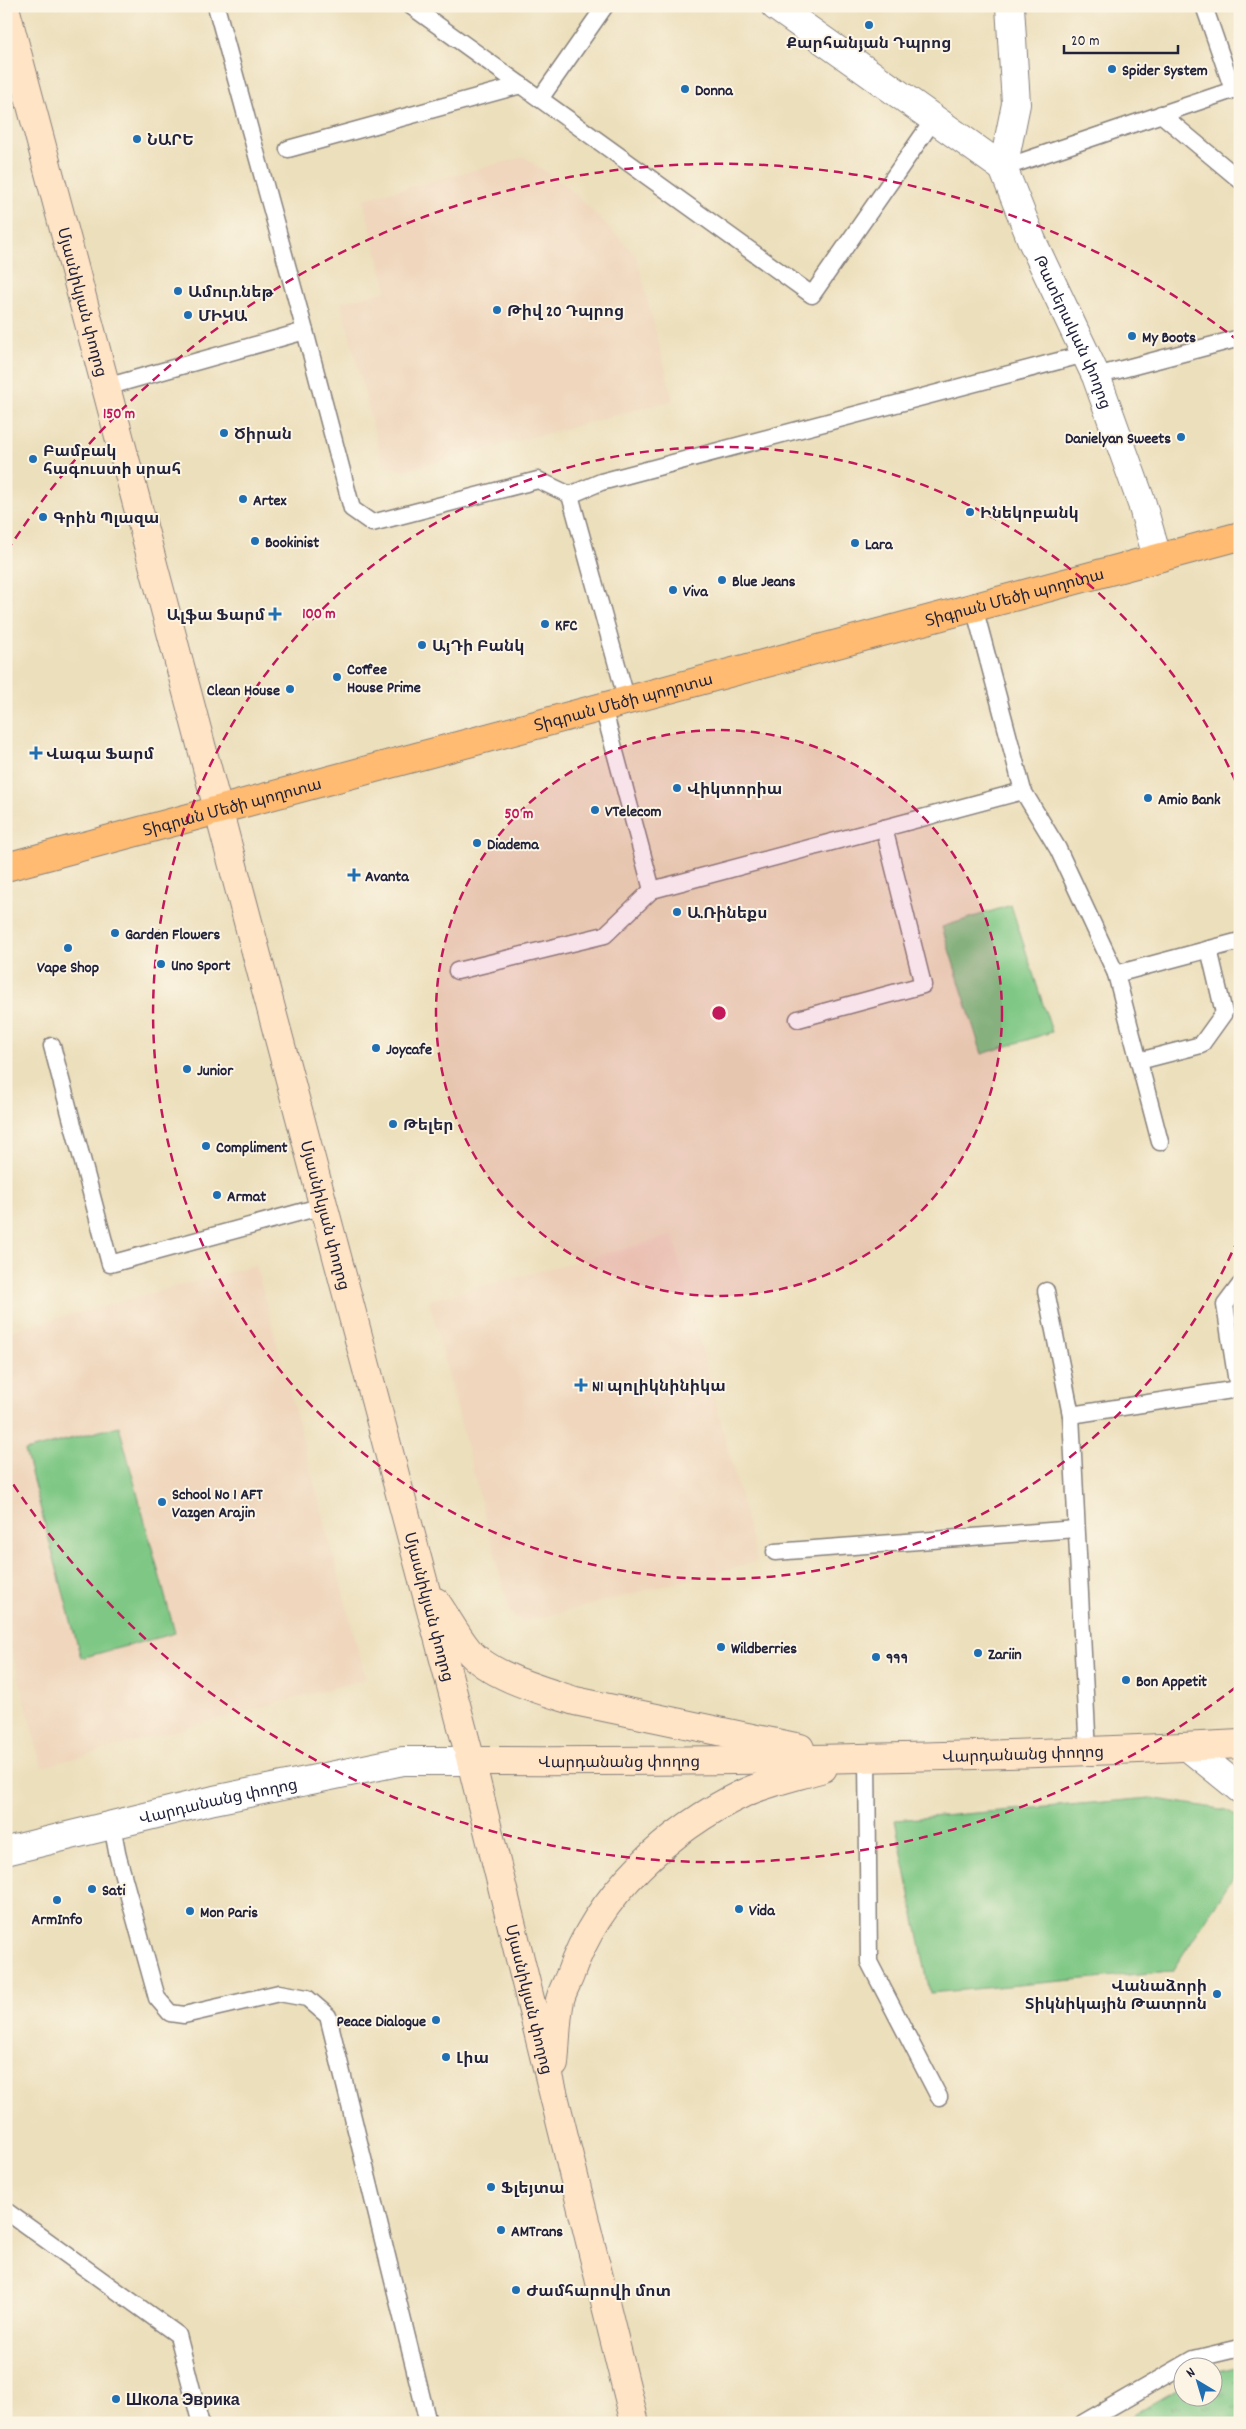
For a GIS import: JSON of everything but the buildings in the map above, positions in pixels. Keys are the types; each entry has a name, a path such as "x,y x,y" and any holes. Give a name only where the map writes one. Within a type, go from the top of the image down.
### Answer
{"main road":[{"name":"Տիգրան Մեծի պողոտա","path":"6,867 1240,536"}],"street":[{"path":"775,6 1003,168 1016,104 1010,6"},
{"name":"Մյասնիկյան փողոց","path":"7,19 472,1761 635,2423"},
{"name":"Թատերական փողոց","path":"1003,168 1032,241 1090,365 1142,504 1157,557"},
{"path":"423,1583 469,1651 493,1670 545,1691 575,1700 859,1759"},
{"name":"Վարդանանց փողոց","path":"6,1851 214,1800 403,1761 859,1759 1088,1753 1240,1744"},
{"path":"1188,1747 1240,1789"},
{"path":"552,2085 561,1999 573,1966 602,1914 629,1878 661,1848 693,1823 744,1793 859,1759"}],"lane":[{"path":"216,6 352,509 372,523 538,480 570,495 601,482 1090,365 1240,338"},
{"path":"411,6 812,295 934,119"},
{"path":"540,99 606,6"},
{"path":"1003,168 1232,90 1204,6"},
{"path":"288,149 521,85"},
{"path":"1161,114 1240,180"},
{"path":"106,387 305,331"},
{"path":"570,495 615,704 652,890"},
{"path":"974,607 1023,791 1058,849 1116,974 1160,1142"},
{"path":"457,972 605,935 652,890 1023,791"},
{"path":"798,1019 923,985 884,828"},
{"path":"1116,974 1240,941"},
{"path":"1139,1061 1201,1045 1224,1013 1209,949"},
{"path":"52,1046 110,1264 323,1206"},
{"path":"1071,1415 1238,1390 1225,1305 1240,1285"},
{"path":"1046,1290 1071,1415 1088,1753"},
{"path":"775,1552 1076,1529"},
{"path":"859,1759 869,1962 940,2097"},
{"path":"112,1825 118,1857 157,1998 170,2013 184,2015 279,1993 307,1998 328,2016 428,2423"},
{"path":"6,2211 178,2335 200,2421"},
{"path":"1084,2423 1194,2359 1240,2348"}],"shaded area":[{"name":"Թիվ 20 Դպրոց","path":"524,157 569,188 636,255 673,400 404,471 383,465 341,302 387,291 363,199"},
{"name":"N1 պոլիկնինիկա","path":"673,1236 757,1562 523,1622 510,1613 429,1300"},
{"name":"School No 1 AFT Vazgen Arajin","path":"256,1265 366,1679 42,1767 6,1628 6,1332"}],"green space":[{"path":"1011,905 1052,1032 982,1054 942,927"},
{"path":"119,1426 175,1633 81,1658 25,1451"},
{"path":"1150,1798 1227,1810 1240,1818 1240,1867 1172,1971 930,1993 895,1820"},
{"path":"1240,2366 1240,2423 1120,2423 1174,2391 1174,2406 1224,2406 1224,2370"}],"place":[{"name":"Քարհանյան Դպրոց","path":"869,25"},
{"name":"Spider System","path":"1112,69"},
{"name":"Donna","path":"685,89"},
{"name":"ՆԱՐԵ","path":"137,139"},
{"name":"Ամուր.նեթ","path":"178,291"},
{"name":"Թիվ 20 Դպրոց","path":"497,310"},
{"name":"ՄԻԿԱ","path":"188,315"},
{"name":"My Boots","path":"1132,336"},
{"name":"Ծիրան","path":"224,433"},
{"name":"Danielyan Sweets","path":"1181,437"},
{"name":"Բամբակ հագուստի սրահ","path":"33,459"},
{"name":"Artex","path":"243,499"},
{"name":"Ինեկոբանկ","path":"970,512"},
{"name":"Գրին Պլազա","path":"43,517"},
{"name":"Bookinist","path":"255,541"},
{"name":"Lara","path":"855,543"},
{"name":"Blue Jeans","path":"722,580"},
{"name":"Viva","path":"673,590"},
{"name":"Ալֆա Ֆարմ","path":"275,614"},
{"name":"KFC","path":"545,624"},
{"name":"ԱյԴի Բանկ","path":"422,645"},
{"name":"Coffee House Prime","path":"337,677"},
{"name":"Clean House","path":"290,689"},
{"name":"Վագա Ֆարմ","path":"36,753"},
{"name":"Վիկտորիա","path":"677,788"},
{"name":"Amio Bank","path":"1148,798"},
{"name":"VTelecom","path":"595,810"},
{"name":"Diadema","path":"477,843"},
{"name":"Avanta","path":"354,875"},
{"name":"Ա.Ռինեքս","path":"677,912"},
{"name":"Garden Flowers","path":"115,933"},
{"name":"Vape Shop","path":"68,948"},
{"name":"Uno Sport","path":"161,964"},
{"name":"Joycafe","path":"376,1048"},
{"name":"Junior","path":"187,1069"},
{"name":"Թելեր","path":"393,1124"},
{"name":"Compliment","path":"206,1146"},
{"name":"Armat","path":"217,1195"},
{"name":"N1 պոլիկնինիկա","path":"581,1385"},
{"name":"School No 1 AFT Vazgen Arajin","path":"162,1502"},
{"name":"Wildberries","path":"721,1647"},
{"name":"Zariin","path":"978,1653"},
{"name":"999","path":"876,1657"},
{"name":"Bon Appetit","path":"1126,1680"},
{"name":"Sati","path":"92,1889"},
{"name":"ArmInfo","path":"57,1900"},
{"name":"Vida","path":"739,1909"},
{"name":"Mon Paris","path":"190,1911"},
{"name":"Վանաձորի Տիկնիկային Թատրոն","path":"1217,1994"},
{"name":"Peace Dialogue","path":"436,2020"},
{"name":"Լիա","path":"446,2057"},
{"name":"Ֆլեյտա","path":"491,2187"},
{"name":"AMTrans","path":"501,2230"},
{"name":"Ժամհարովի մոտ","path":"516,2290"},
{"name":"Школа Эврика","path":"116,2399"}]}
